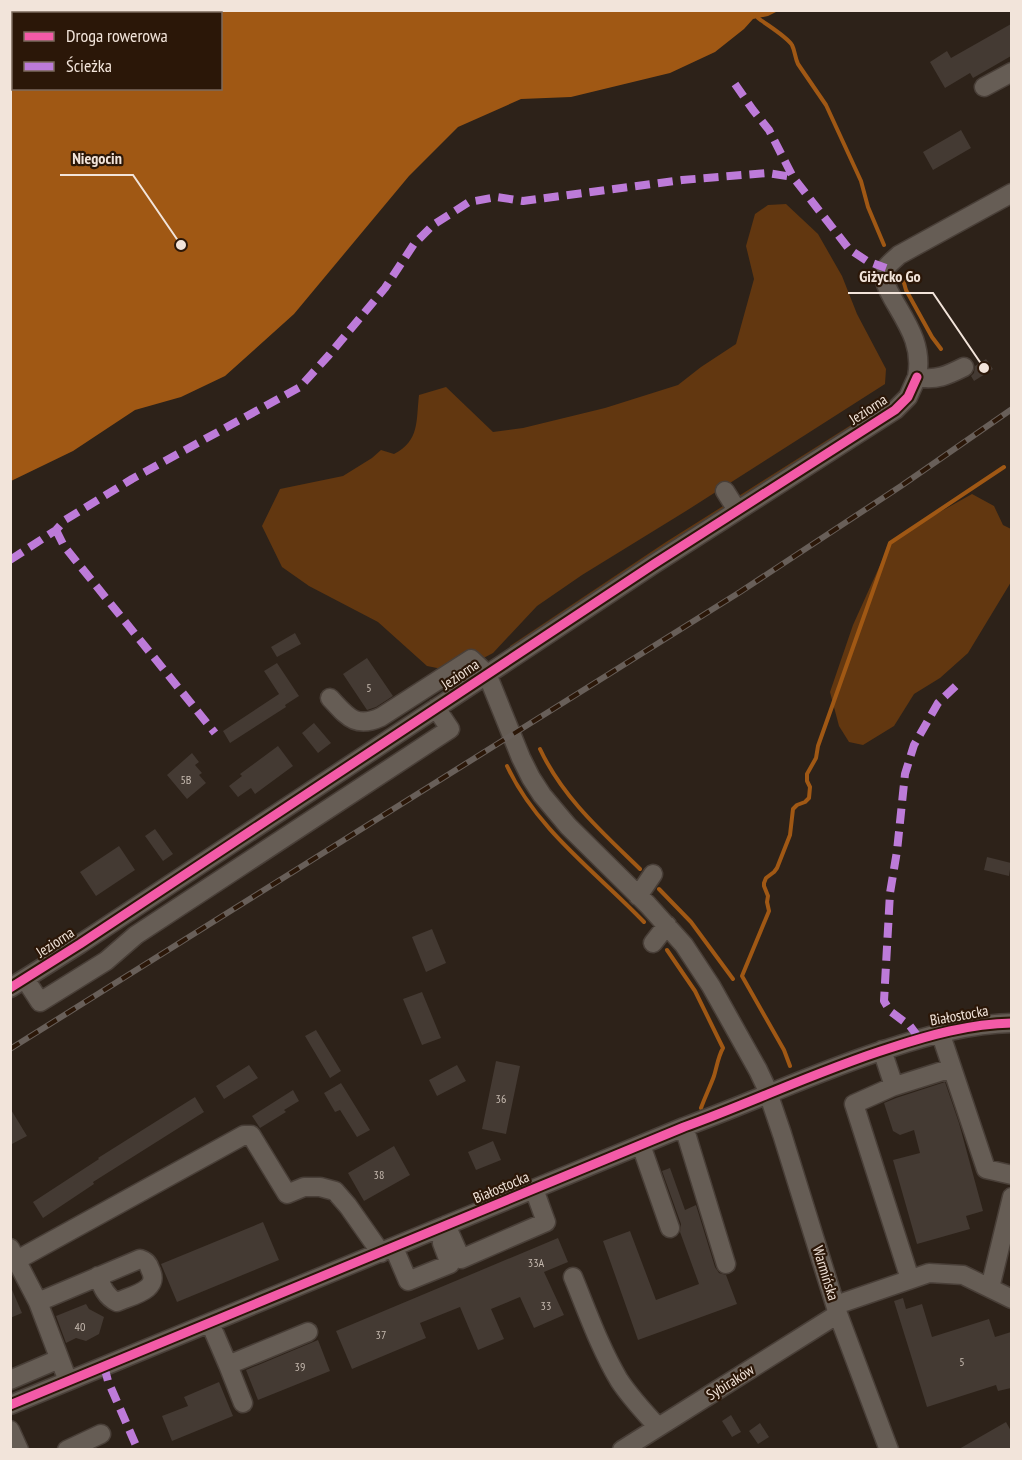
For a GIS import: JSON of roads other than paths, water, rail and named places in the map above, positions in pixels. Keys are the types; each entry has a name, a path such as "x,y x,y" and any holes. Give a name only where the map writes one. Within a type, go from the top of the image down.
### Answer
{"street":[{"path":"984,87 1011,72"},
{"path":"964,367 942,378 917,377 919,362 916,343 888,289 884,274 886,268 899,255 1011,193"},
{"name":"Jeziorna","path":"18,984 161,880 487,674 535,652 737,510 895,410 908,397 917,377"},
{"path":"725,492 737,510"},
{"path":"330,698 347,716 358,722 372,721 471,659 487,674"},
{"name":"Jeziorna","path":"487,674 521,758 542,795 568,826 667,925 691,955 758,1070 768,1094"},
{"path":"18,984 40,1002 106,961 146,929 450,729 436,708"},
{"path":"638,896 653,874"},
{"path":"653,943 667,925"},
{"name":"Białostocka","path":"10,1405 856,1058 940,1032 1011,1023"},
{"path":"940,1032 986,1169 1011,1175"},
{"path":"882,1050 894,1086"},
{"path":"910,1279 854,1104 894,1086 952,1068"},
{"name":"Warmińska","path":"768,1094 837,1309 889,1449"},
{"path":"684,1127 726,1264"},
{"path":"68,1382 38,1302 14,1254 244,1135 251,1135 287,1194 304,1187 320,1187 335,1191 387,1250 408,1281 450,1264 442,1228"},
{"path":"641,1145 670,1228"},
{"path":"442,1228 461,1259 546,1222 534,1189"},
{"path":"990,1288 1008,1227 1011,1197"},
{"name":"Sybiraków","path":"623,1449 837,1309 910,1279 929,1273 963,1275 1011,1299"},
{"path":"38,1302 98,1276"},
{"path":"573,1277 619,1379 630,1396 658,1427"},
{"path":"210,1323 243,1403"},
{"path":"228,1365 308,1332"},
{"path":"10,1380 59,1359"},
{"path":"10,1430 19,1449"},
{"path":"67,1449 101,1434"}],"waterway":[{"path":"758,18 792,45 798,64 826,105 861,181 868,207 884,245"},
{"path":"905,278 906,290 941,349"},
{"path":"790,1066 784,1050 742,976 769,911 764,883 777,868 790,835 793,809 809,798 810,787 807,774 816,758 818,746 890,543 1004,467"},
{"path":"540,749 549,767 572,799 640,869"},
{"path":"507,766 534,810 551,830 644,922"},
{"path":"659,889 691,922 733,979"},
{"path":"667,950 695,991 723,1048 701,1108"}],"railway":[{"path":"10,1049 740,592 901,486 1012,409"}],"place":[{"name":"Niegocin","path":"181,245"},
{"name":"Giżycko Go","path":"984,368"}]}
